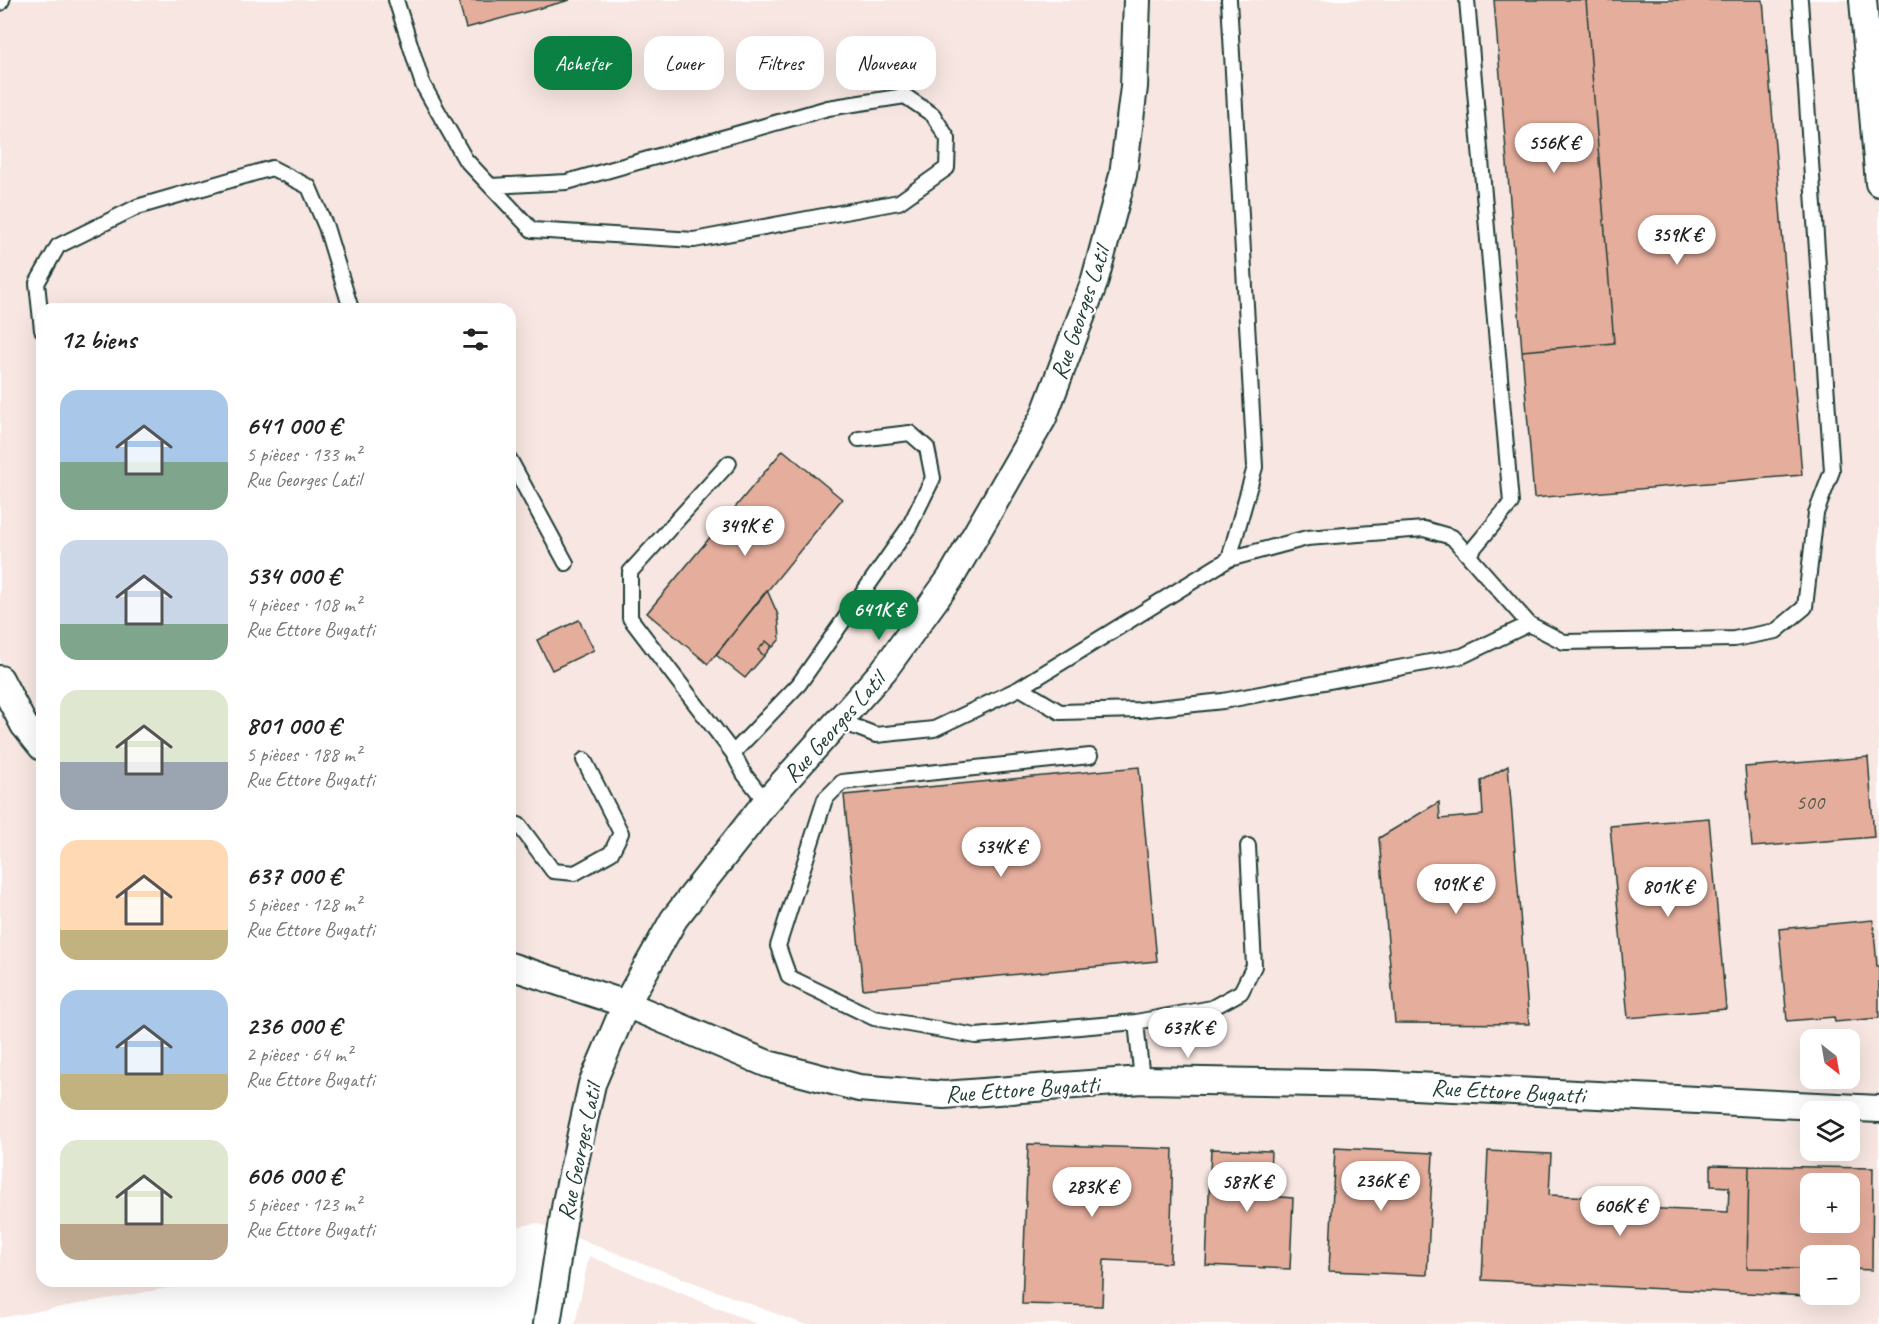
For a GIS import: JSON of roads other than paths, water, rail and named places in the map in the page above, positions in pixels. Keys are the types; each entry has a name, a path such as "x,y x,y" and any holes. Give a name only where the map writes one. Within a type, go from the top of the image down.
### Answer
{"street":[{"name":"Rue Georges Latil","path":"547,1324 566,1202 592,1084 626,1004 674,919 766,802 884,670 950,579 1043,418 1095,284 1123,175 1134,87 1137,0"},
{"path":"1863,0 1879,183"},
{"path":"0,679 24,725 36,740"},
{"name":"Rue Ettore Bugatti","path":"516,968 626,1004 768,1064 859,1088 944,1095 1142,1080 1374,1084 1879,1109"}],"lane":[{"path":"396,0 423,85 465,159 532,230 694,240 898,202 946,168 948,140 933,115 905,96 828,108 567,182 491,186"},
{"path":"1229,0 1255,467 1229,559"},
{"path":"1467,0 1511,503 1468,555"},
{"path":"840,721 876,735 934,729 1020,688 1229,559 1307,538 1424,529 1452,537 1529,624 1564,642 1734,639 1776,632 1805,607 1816,513 1832,471 1800,0"},
{"path":"39,303 37,283 58,246 137,207 272,168 309,187 326,227 349,303"},
{"path":"733,753 799,684 909,527 933,478 927,448 910,433 860,439"},
{"path":"729,463 630,572 630,618 733,753 744,774 766,802"},
{"path":"516,471 566,563"},
{"path":"1020,688 1060,712 1139,710 1223,701 1462,656 1529,624"},
{"path":"1090,756 842,782 825,799 778,946 789,977 874,1018 976,1036 1136,1022 1212,1008 1240,992 1254,966 1248,846"},
{"path":"516,824 519,825 553,871 575,873 611,853 621,833 584,760"},
{"path":"1136,1022 1142,1080"}]}
